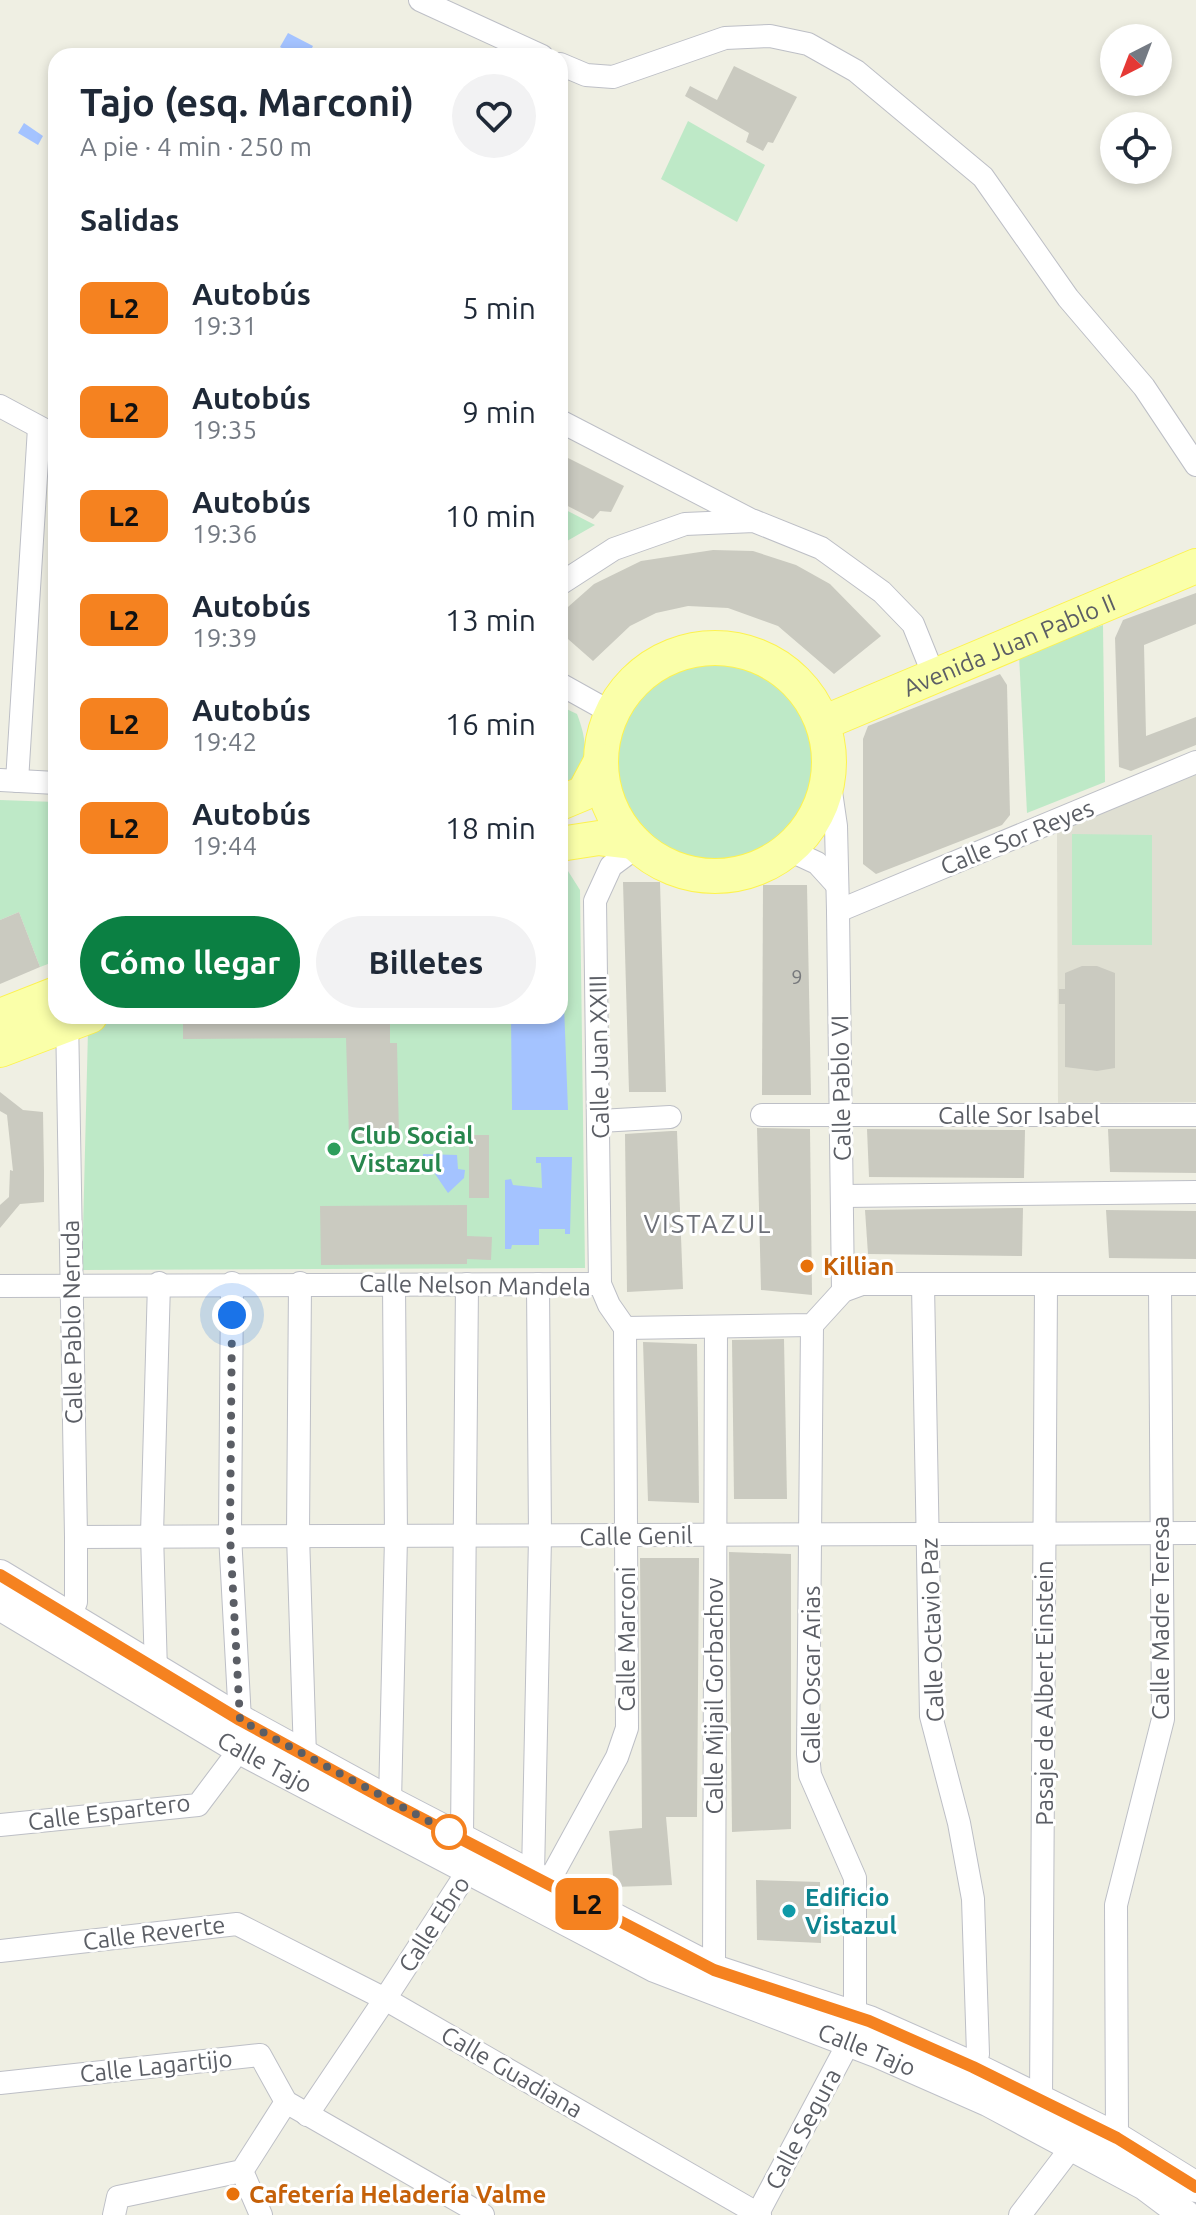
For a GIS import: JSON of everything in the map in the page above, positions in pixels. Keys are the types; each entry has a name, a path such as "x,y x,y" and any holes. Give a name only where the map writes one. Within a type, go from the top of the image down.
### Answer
{"main road":[{"name":"Avenida Juan Pablo II","path":"823,723 1196,566"},
{"path":"568,800 584,793 601,761 612,713 633,682 664,659 701,649 739,650 775,665 804,690 823,723 829,750 829,778 822,805 808,830 789,850 761,867 721,876 696,875 665,865 636,844 616,818 605,791 601,761"},
{"path":"568,843 599,838 636,844"},
{"path":"0,1016 48,1014"},
{"path":"0,1050 50,1024"}],"street":[{"path":"420,0 525,48"},
{"path":"568,67 586,75 613,77 725,38 770,36 808,44 856,71 983,177 1068,298 1144,387 1196,465"},
{"path":"0,406 48,432 8,780 48,782"},
{"path":"568,425 754,521 821,548 882,592 913,624 934,676"},
{"path":"568,579 614,549 685,524 754,521"},
{"path":"568,688 612,713"},
{"name":"Calle Sor Reyes","path":"838,911 1196,762"},
{"name":"Calle Pablo VI","path":"829,778 836,826 843,1291"},
{"name":"Calle Juan XXIII","path":"600,1284 595,901 611,866 636,844"},
{"path":"789,850 817,863 837,885"},
{"name":"Calle Pablo Neruda","path":"70,1618 76,1602 71,1024"},
{"name":"Calle Sor Isabel","path":"762,1115 1196,1115"},
{"path":"600,1121 670,1117"},
{"path":"843,1196 1196,1192"},
{"name":"Calle Nelson Mandela","path":"0,1286 71,1283 600,1284 609,1305 625,1328"},
{"path":"156,1671 152,1534 159,1283"},
{"path":"232,1283 230,1535 240,1734"},
{"path":"300,1283 298,1535 305,1756"},
{"path":"390,1802 396,1537 394,1284"},
{"path":"467,1284 471,1852"},
{"path":"538,1284 539,1888"},
{"path":"625,1328 812,1325 843,1291 862,1284 1196,1284"},
{"name":"Calle Madre Teresa","path":"1117,2138 1116,1905 1163,1719 1160,1284"},
{"name":"Calle Octavio Paz","path":"923,1285 931,1716 959,1823 973,1899 978,2054 973,2067"},
{"name":"Pasaje de Albert Einstein","path":"1041,2101 1046,1285"},
{"name":"Calle Oscar Arias","path":"812,1325 808,1754 810,1775 855,1878 852,2029"},
{"name":"Calle Mijail Gorbachov","path":"714,1970 716,1327"},
{"name":"Calle Marconi","path":"539,1888 617,1757 627,1728 625,1328"},
{"name":"Calle Genil","path":"76,1537 152,1534 540,1537 928,1535 1046,1531 1196,1533"},
{"name":"Calle Tajo","path":"0,1575 156,1671 240,1734 305,1756 390,1802 471,1852"},
{"name":"Calle Tajo","path":"0,1605 240,1734 539,1888 714,1970 852,2029 1145,2185 1185,2215"},
{"name":"Calle Espartero","path":"0,1825 198,1805 240,1734"},
{"name":"Calle Ebro","path":"385,1999 471,1852"},
{"name":"Calle Tajo","path":"539,1888 706,1989 852,2029 973,2067 1117,2138 1196,2187"},
{"name":"Calle Reverte","path":"0,1951 237,1924 385,1999"},
{"path":"307,2115 385,1999"},
{"name":"Calle Guadiana","path":"385,1999 758,2214"},
{"name":"Calle Segura","path":"758,2214 852,2029"},
{"name":"Calle Lagartijo","path":"0,2083 260,2055 286,2102"},
{"path":"114,2215 118,2197 242,2171 286,2102 483,2215"},
{"path":"1020,2215 1071,2148"},
{"path":"242,2171 261,2215"}],"shaded area":[{"path":"1196,772 1196,1102 1058,1103 1057,829"}],"green space":[{"path":"688,121 765,165 737,222 661,179"},
{"path":"568,511 595,525 568,540"},
{"path":"1103,625 1105,782 1027,813 1019,655"},
{"path":"715,649 737,651 758,658 778,668 795,682 809,699 819,719 826,740 826,784 819,805 809,825 795,842 778,856 758,866 737,873 715,875 693,873 672,866 652,856 635,842 621,825 611,805 604,784 602,762 604,740 611,719 621,699 635,682 652,668 672,658 693,651"},
{"path":"568,710 577,714 585,747 582,766 568,785"},
{"path":"0,800 48,802 48,964 40,967 19,912 0,920"},
{"path":"1072,834 1152,835 1152,945 1072,945"},
{"name":"Club Social Vistazul","path":"568,871 580,890 585,1268 82,1270 88,1030 105,1024 568,1024"}],"water":[{"path":"288,33 313,46 312,48 280,47"},
{"path":"24,123 43,136 38,145 18,133"},
{"path":"511,1024 565,1024 568,1110 512,1110"},
{"path":"423,1154 457,1155 458,1169 465,1170 464,1178 448,1193 433,1171 422,1170"},
{"path":"536,1157 572,1157 570,1234 565,1234 565,1229 539,1229 539,1245 512,1245 511,1249 505,1249 505,1180 511,1179 513,1185 542,1188 541,1163 536,1163"}],"building":[{"path":"734,66 797,97 773,143 768,142 763,151 746,142 749,133 685,96 690,86 717,100"},
{"path":"568,458 624,486 611,512 600,511 593,519 568,506"},
{"path":"713,550 753,551 796,565 830,584 881,636 834,674 778,626 728,608 688,606 656,613 630,626 593,661 568,639 568,607 594,584 641,561"},
{"path":"1196,593 1196,624 1144,645 1146,736 1196,717 1196,745 1131,771 1119,767 1115,638 1123,620"},
{"path":"1000,674 1007,685 1010,815 1002,825 876,874 863,864 863,739 868,726"},
{"path":"623,882 660,882 666,1092 629,1092"},
{"path":"763,885 807,885 811,1095 762,1095"},
{"path":"19,912 40,967 0,984 0,920"},
{"path":"1082,966 1097,966 1115,973 1115,1068 1097,1071 1065,1067 1065,1004 1059,1004 1059,989 1065,989 1065,973"},
{"path":"183,1024 390,1024 390,1043 397,1043 399,1136 349,1137 346,1038 183,1039"},
{"path":"0,1092 23,1110 43,1112 44,1202 20,1204 0,1228 0,1205 9,1197 10,1170 13,1171 7,1115 0,1111"},
{"path":"757,1128 810,1129 812,1295 761,1290"},
{"path":"867,1129 1025,1130 1024,1178 869,1177"},
{"path":"1108,1129 1196,1129 1196,1173 1110,1172"},
{"path":"677,1131 683,1289 627,1292 625,1134"},
{"path":"469,1135 489,1135 489,1198 469,1198"},
{"path":"467,1205 467,1236 492,1237 491,1260 467,1259 467,1264 321,1265 320,1206"},
{"path":"1023,1208 1022,1256 868,1254 865,1210"},
{"path":"1106,1210 1196,1211 1196,1259 1109,1258"},
{"path":"784,1339 787,1499 734,1499 732,1340"},
{"path":"643,1342 697,1344 699,1503 648,1501"},
{"path":"729,1552 791,1554 791,1829 732,1832"},
{"path":"640,1558 699,1558 697,1817 666,1817 672,1885 614,1887 609,1831 642,1828"},
{"name":"Edificio Vistazul","path":"756,1880 820,1882 821,1943 757,1940"}],"bus line":[{"name":"L2","path":"0,1575 240,1720 390,1802 714,1970 888,2028 1096,2127 1196,2187"}],"place":[{"name":"Club Social Vistazul","path":"334,1149"},
{"name":"Killian","path":"807,1266"},
{"name":"Edificio Vistazul","path":"789,1911"},
{"name":"Cafetería Heladería Valme","path":"233,2194"}],"district":[{"name":"VISTAZUL","path":"708,1223"}],"route":[{"path":"232,1315 230,1535 240,1720 449,1832"}]}
